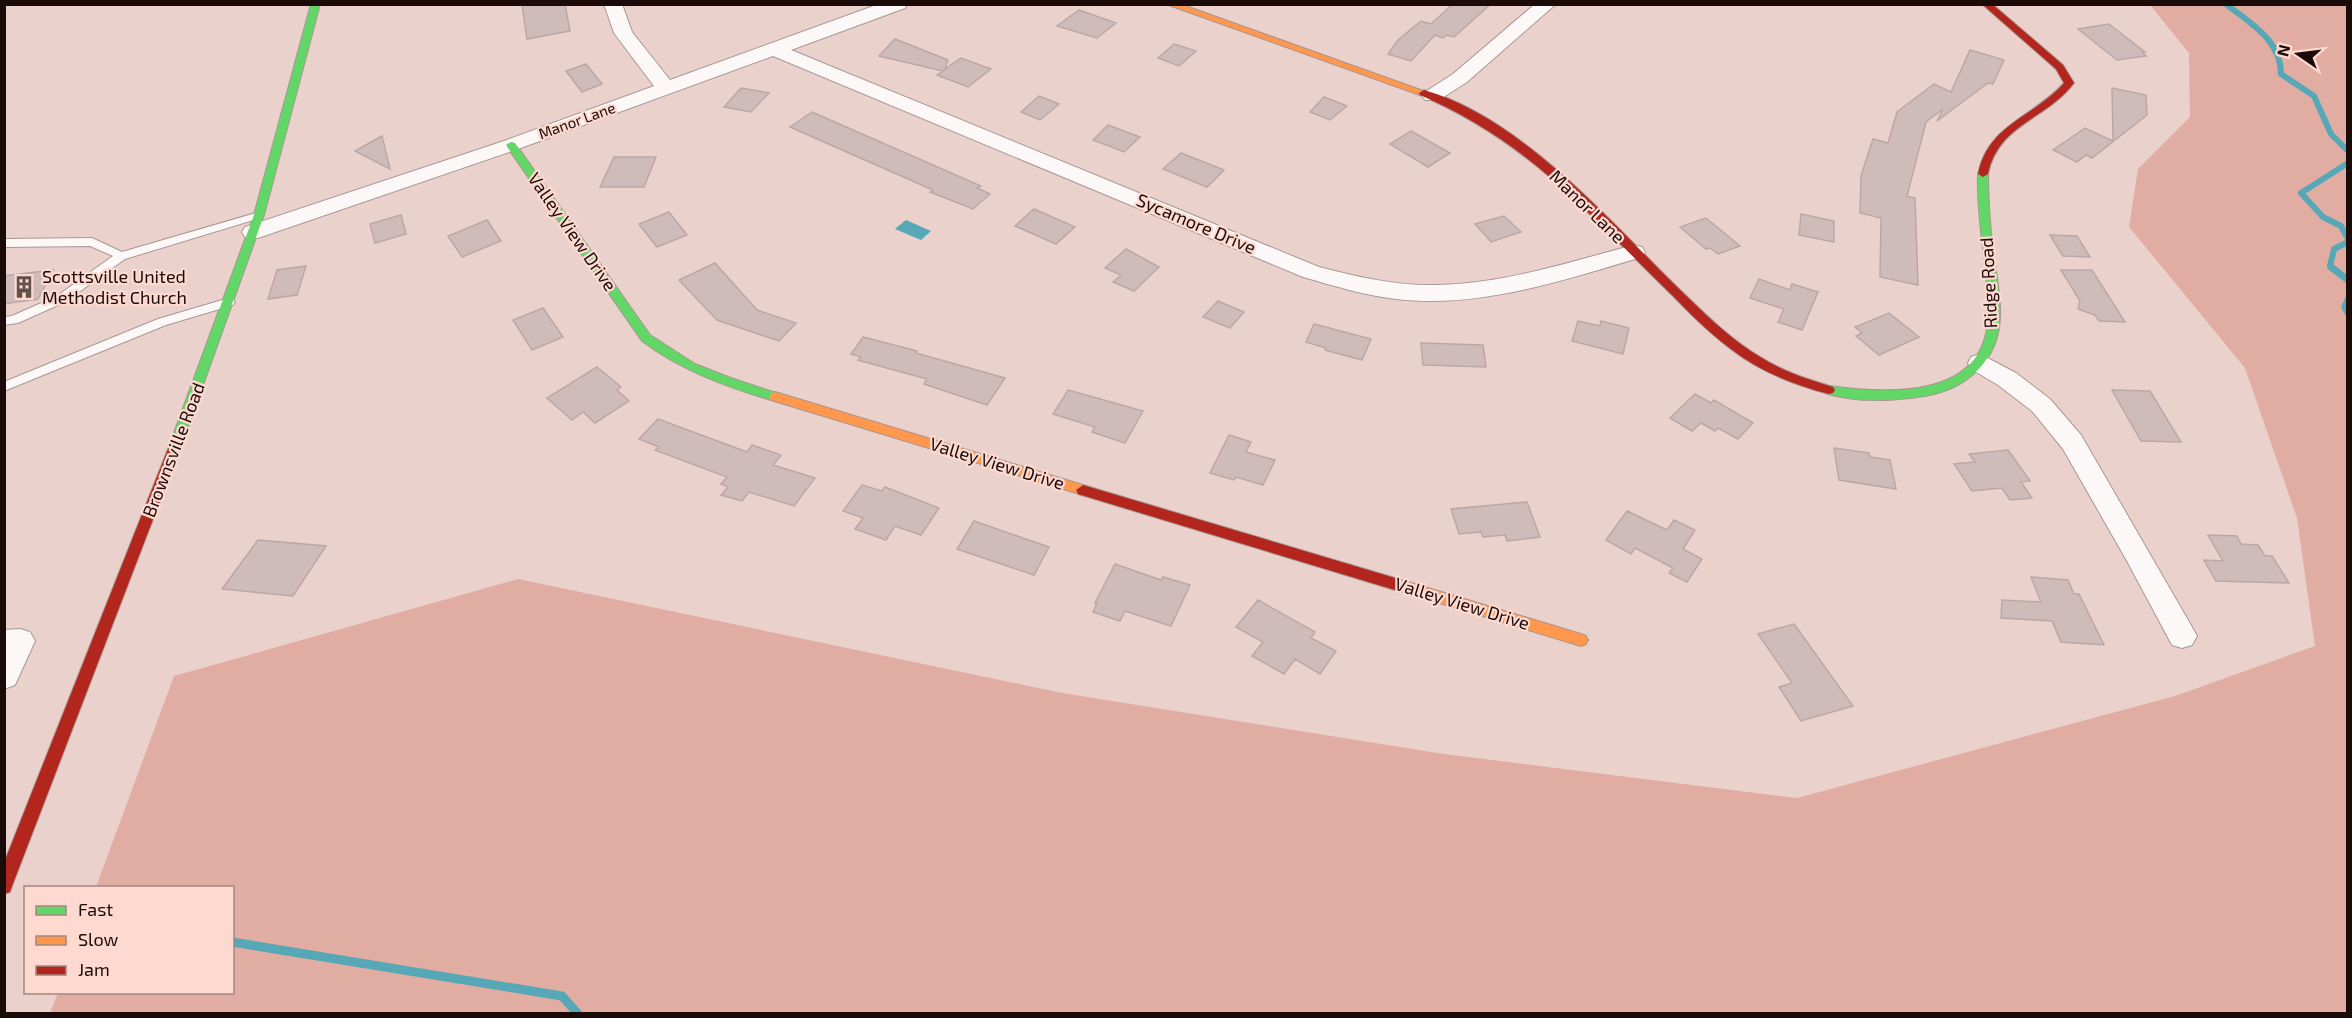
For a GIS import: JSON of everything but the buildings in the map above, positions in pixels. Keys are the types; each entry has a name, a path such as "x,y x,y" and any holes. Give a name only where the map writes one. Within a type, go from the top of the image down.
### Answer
{"street":[{"name":"Brownsville Road","path":"4,886 148,519 229,302 256,223 316,4"},
{"path":"613,4 623,33 666,89"},
{"name":"Manor Lane","path":"256,223 511,145 898,4"},
{"name":"Manor Lane","path":"1170,4 1432,96 1471,116 1528,153 1551,172 1736,348 1780,375 1834,391 1877,396 1907,396 1936,391 1952,384 1980,363"},
{"path":"1432,96 1460,78 1547,4"},
{"name":"Ridge Road","path":"1980,363 1992,335 1994,319 1983,163 1996,141 2008,130 2061,95 2068,83 2060,67 1986,4"},
{"name":"Sycamore Drive","path":"775,50 1311,272 1348,285 1415,294 1485,291 1634,252"},
{"name":"Valley View Drive","path":"511,145 646,338 661,351 701,373 731,384 1581,640"},
{"path":"1980,363 2007,379 2041,405 2072,442 2182,636"},
{"path":"4,642 21,641 4,676"}],"lane":[{"path":"4,321 14,320 61,299 122,256 256,223"},
{"path":"4,243 92,242 122,256"},
{"path":"4,387 162,322 229,302"}],"shaded area":[{"path":"2150,5 2347,5 2347,1013 50,1013 58,994 234,994 234,886 96,886 174,676 518,579 1062,693 1444,754 1797,798 2175,696 2315,646 2297,518 2245,368 2129,227 2138,169 2190,117 2189,53"}],"water":[{"path":"906,220 931,231 921,240 895,229"}],"waterway":[{"path":"2226,4 2270,42 2280,62 2281,74 2314,96 2331,134 2348,151"},
{"path":"2348,163 2301,193 2323,217 2341,226 2348,239"},
{"path":"2333,268 2330,266 2334,249 2348,242"},
{"path":"2331,267 2348,280"},
{"path":"2348,300 2345,307 2348,313"},
{"path":"234,942 562,996 578,1014"}],"traffic: fast":[{"path":"174,449 259,215 316,4"},
{"path":"511,145 646,338 691,367 775,397"},
{"path":"1829,390 1879,395 1906,394 1932,390 1955,382 1975,368 1988,348 1994,320 1984,215 1983,174"}],"traffic: slow":[{"path":"1170,4 1424,93"},
{"path":"775,397 1083,490"},
{"path":"1395,584 1581,640"}],"traffic: jam":[{"path":"1983,174 1986,158 1994,144 2018,123 2059,95 2069,83 2060,67 1986,4"},
{"path":"1424,93 1459,108 1492,127 1523,149 1582,200 1702,318 1738,348 1778,372 1829,390"},
{"path":"4,886 174,449"},
{"path":"1083,490 1395,584"}],"place":[{"name":"Scottsville United Methodist Church","path":"24,287"}]}
